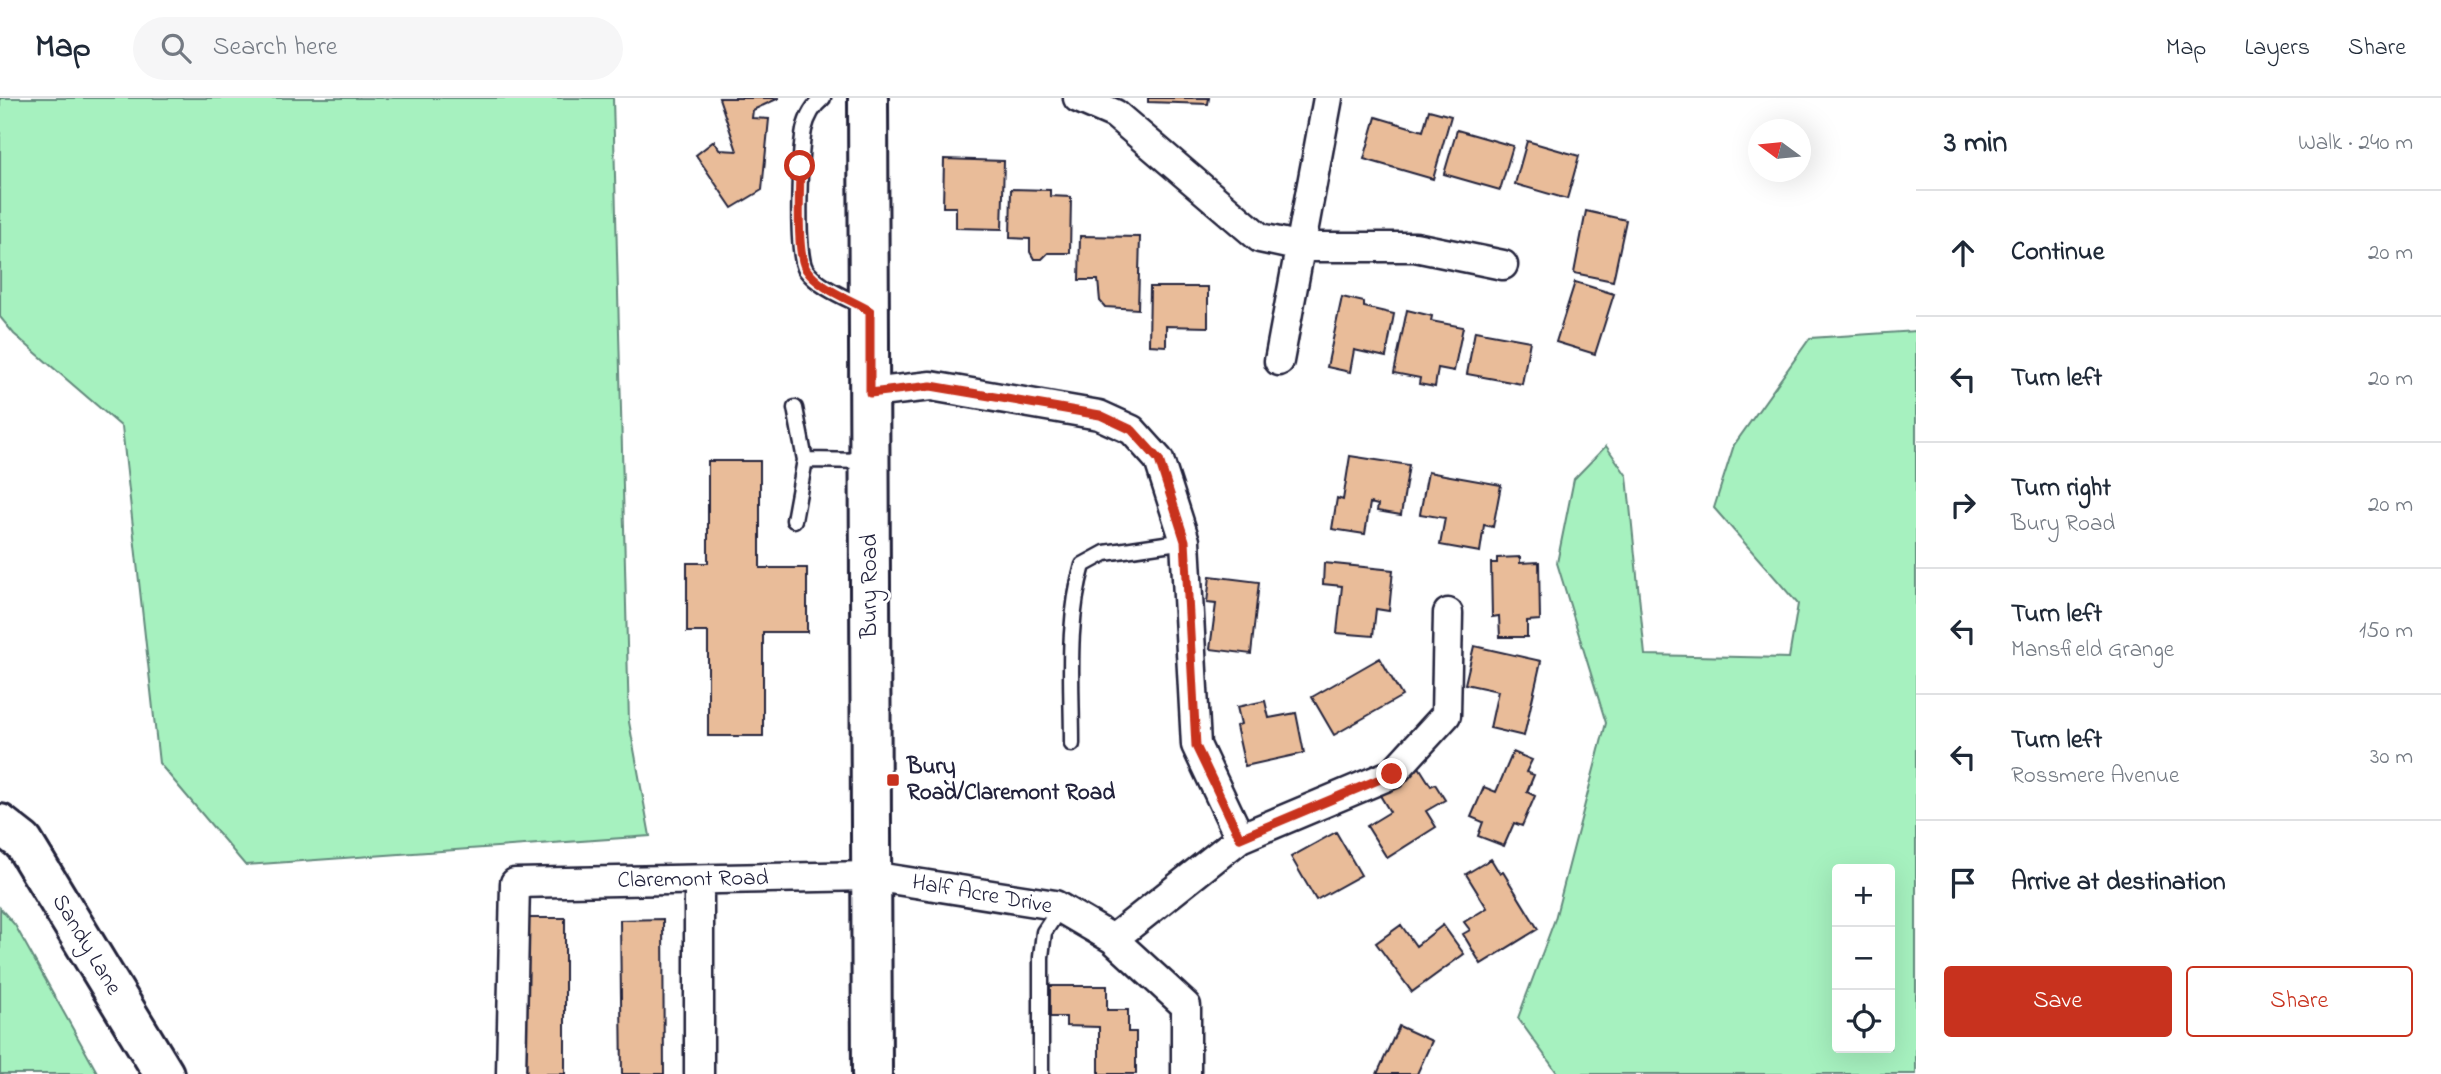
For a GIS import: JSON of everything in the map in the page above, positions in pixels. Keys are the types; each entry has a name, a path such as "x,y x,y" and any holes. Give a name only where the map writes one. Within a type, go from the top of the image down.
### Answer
{"main road":[{"name":"Bury Road","path":"868,98 872,1074"},
{"name":"Sandy Lane","path":"0,824 23,842 164,1074"}],"street":[{"path":"1078,98 1115,114 1260,238 1302,247 1415,247 1503,265"},
{"path":"1279,361 1328,98"},
{"path":"870,393 931,386 1100,415 1132,430 1159,460 1185,541 1196,746 1240,838"},
{"path":"1113,939 1240,838 1392,774 1446,715 1448,613"},
{"name":"Claremont Road","path":"511,1074 515,883 871,876"},
{"name":"Half Acre Drive","path":"871,876 1055,905 1113,939 1186,1006 1186,1074"},
{"path":"699,880 699,1074"}],"lane":[{"path":"823,98 814,107 804,129 800,166 803,264 821,284 870,311"},
{"path":"794,408 805,460 794,520"},
{"path":"805,460 870,461"},
{"path":"1072,744 1072,633 1076,590 1083,565 1105,553 1185,541"},
{"path":"1041,1074 1041,957 1044,932 1060,908"}],"green space":[{"path":"0,98 613,98 629,722 650,836 245,865 159,763 122,427 14,334 0,317"},
{"path":"1916,331 1916,1074 1558,1074 1518,1018 1555,919 1606,723 1557,563 1574,479 1606,446 1627,476 1645,655 1789,658 1798,604 1714,508 1734,445 1810,338"},
{"path":"0,908 15,925 98,1074 0,1074"}],"building":[{"path":"719,98 779,98 753,110 752,118 769,119 762,190 732,208 696,155 714,141 720,150 737,151"},
{"path":"1148,98 1209,98 1208,104 1148,102"},
{"path":"1429,110 1451,116 1433,179 1364,159 1376,117 1423,131"},
{"path":"1457,130 1513,146 1500,190 1444,174"},
{"path":"1527,141 1579,156 1567,199 1515,184"},
{"path":"944,159 1004,161 1002,229 956,228 956,207 943,207"},
{"path":"1011,189 1050,190 1050,196 1071,197 1070,253 1048,253 1042,259 1034,259 1030,252 1030,239 1010,238"},
{"path":"1586,211 1626,220 1613,281 1574,273"},
{"path":"1080,236 1140,237 1138,309 1105,307 1100,301 1098,280 1079,280"},
{"path":"1575,282 1614,294 1595,354 1556,342"},
{"path":"1150,287 1208,287 1208,327 1166,326 1166,346 1149,345"},
{"path":"1342,297 1364,302 1364,307 1394,314 1386,357 1354,350 1350,372 1327,367"},
{"path":"1407,310 1432,316 1431,321 1463,327 1454,371 1438,368 1435,387 1419,384 1420,378 1394,373"},
{"path":"1475,331 1530,341 1522,384 1467,374"},
{"path":"1350,456 1409,465 1401,515 1377,511 1378,505 1370,503 1365,534 1332,529 1337,498 1343,500"},
{"path":"708,461 760,461 760,568 807,568 807,632 763,632 763,736 708,736 708,632 687,632 687,563 708,563"},
{"path":"1428,472 1501,485 1493,527 1484,525 1480,552 1440,545 1445,518 1420,514"},
{"path":"1520,557 1520,563 1539,562 1540,620 1527,621 1527,637 1500,637 1499,616 1492,617 1491,563 1497,563 1497,558"},
{"path":"1324,563 1393,570 1389,611 1376,609 1373,636 1337,633 1342,586 1323,584"},
{"path":"1210,576 1259,582 1251,654 1210,649 1216,604 1207,603"},
{"path":"1474,646 1541,661 1524,736 1490,728 1498,691 1465,684"},
{"path":"1380,658 1402,696 1334,735 1312,697"},
{"path":"1265,701 1269,718 1296,713 1304,753 1245,766 1236,726 1241,724 1237,707"},
{"path":"1513,752 1532,760 1526,772 1534,775 1527,792 1535,796 1522,826 1514,823 1504,846 1478,836 1483,822 1471,817 1484,787 1496,792"},
{"path":"1419,767 1431,786 1435,784 1445,800 1426,811 1436,827 1387,858 1367,826 1390,812 1378,792"},
{"path":"1336,832 1361,875 1316,900 1291,857"},
{"path":"1491,859 1500,874 1503,872 1538,929 1481,964 1463,934 1470,930 1464,922 1487,908 1466,874"},
{"path":"526,918 565,918 565,1074 526,1074"},
{"path":"663,919 664,1074 622,1074 620,920"},
{"path":"1401,925 1416,946 1443,925 1464,954 1412,992 1376,943"},
{"path":"1050,986 1107,986 1107,1010 1128,1010 1128,1032 1136,1032 1136,1074 1099,1074 1099,1027 1066,1026 1066,1017 1050,1017"},
{"path":"1399,1026 1432,1041 1417,1074 1377,1074"}],"place":[{"name":"Bury Road/Claremont Road","path":"893,780"}],"route":[{"path":"800,166 803,264 821,284 870,311 870,393 931,386 1100,415 1132,430 1159,460 1185,541 1196,746 1240,838 1392,774"}]}
